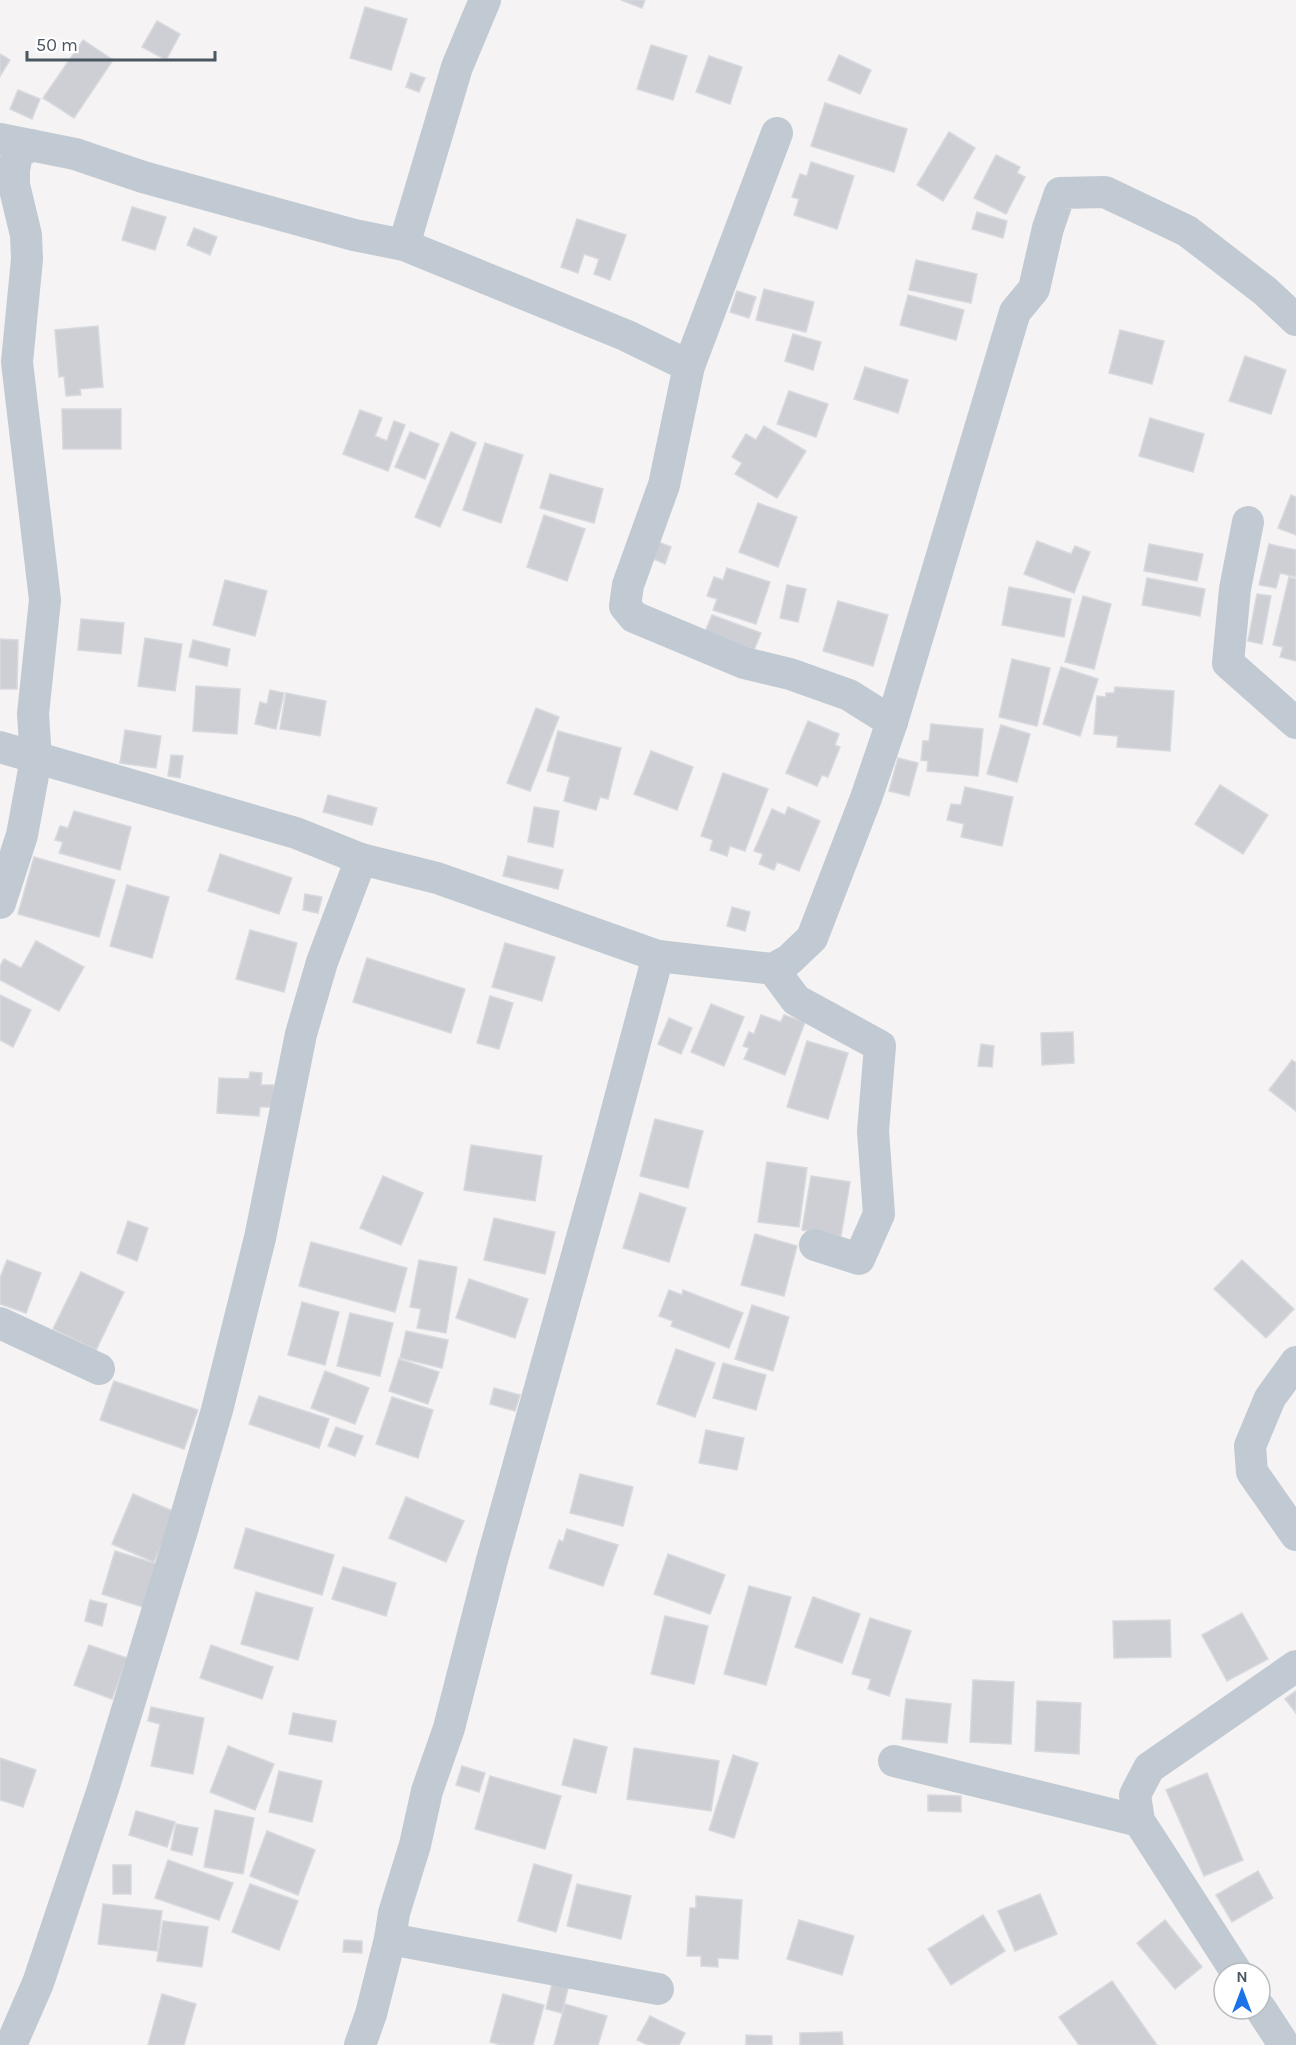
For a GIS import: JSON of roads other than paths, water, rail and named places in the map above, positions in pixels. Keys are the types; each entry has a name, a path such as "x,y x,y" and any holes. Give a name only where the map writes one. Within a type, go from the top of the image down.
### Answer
{"street":[{"path":"404,245 457,67 485,0"},
{"path":"777,133 689,366 664,485 628,585 625,606 634,617 744,663 790,674 849,695 892,722"},
{"path":"0,139 75,154 143,177 354,235 404,245 625,335 689,366"},
{"path":"0,903 22,835 36,759 33,714 45,600 17,362 27,259 26,235 14,185 14,170 17,154 31,145"},
{"path":"0,747 296,833 361,859 437,878 658,956 773,969 789,960 812,938 866,798 892,722 1015,312 1034,289 1048,228 1060,193 1105,192 1187,231 1265,291 1296,320"},
{"path":"1248,522 1235,589 1228,663 1296,723"},
{"path":"11,2045 39,1983 99,1800 192,1495 217,1410 260,1238 301,1035 322,962 361,859"},
{"path":"360,2045 371,2014 390,1939 394,1913 415,1845 427,1791 449,1728 492,1560 658,956"},
{"path":"773,969 796,1000 880,1046 873,1131 879,1214 859,1259 815,1245"},
{"path":"0,1323 99,1369"},
{"path":"1296,1362 1270,1398 1250,1446 1252,1472 1296,1535"},
{"path":"1229,1961 1139,1821 1136,1795 1149,1768 1296,1666"},
{"path":"894,1761 1139,1821"},
{"path":"390,1939 658,1989"},
{"path":"1270,2021 1283,2038"}]}
